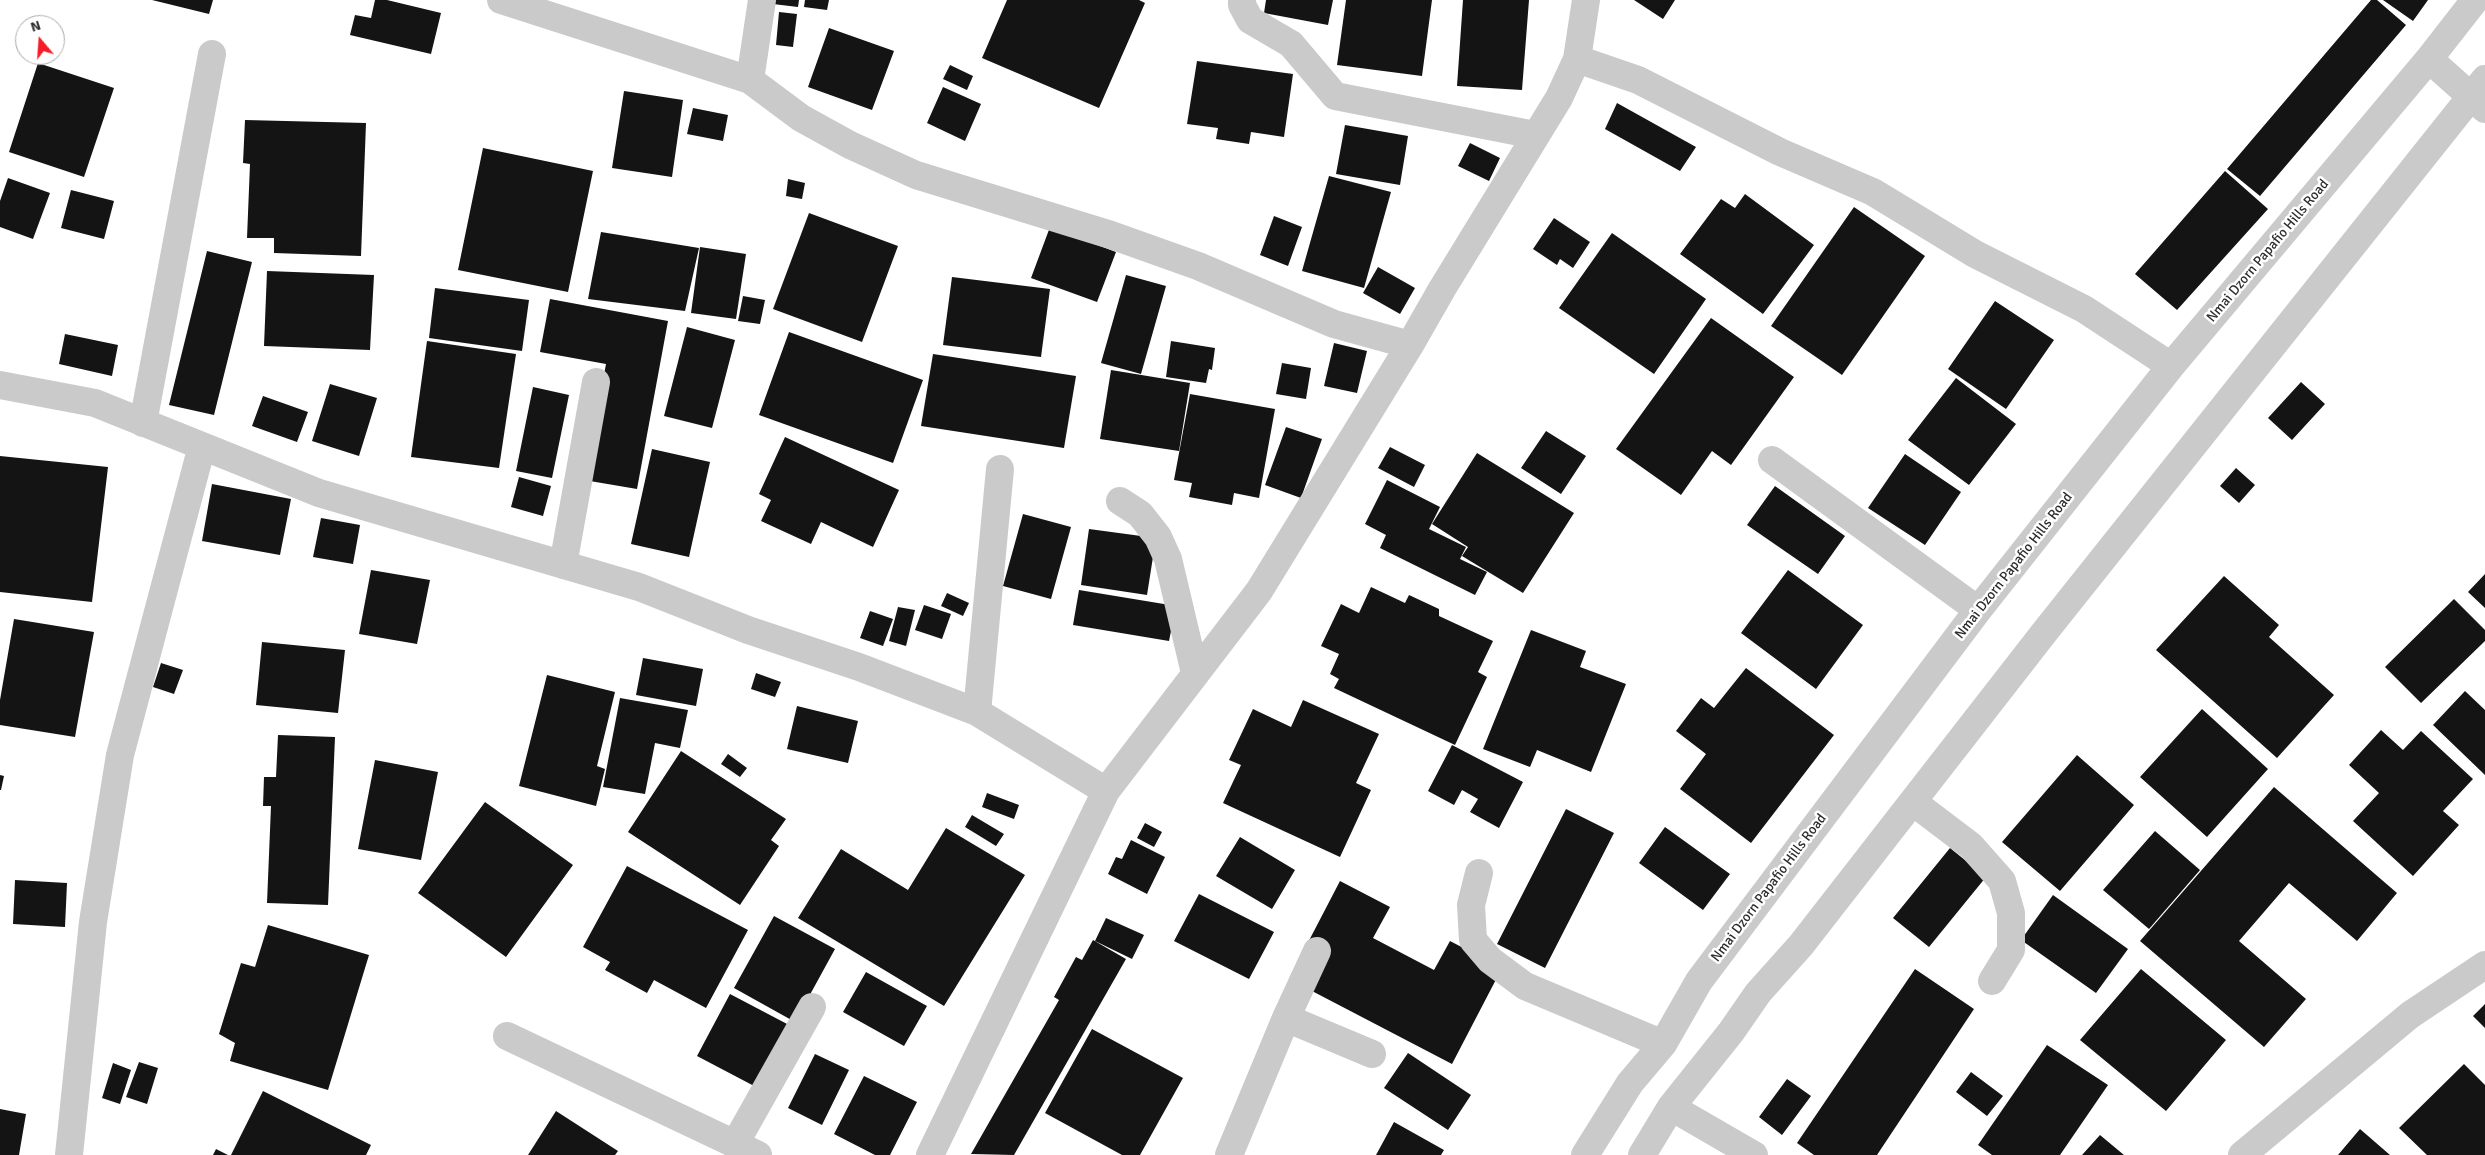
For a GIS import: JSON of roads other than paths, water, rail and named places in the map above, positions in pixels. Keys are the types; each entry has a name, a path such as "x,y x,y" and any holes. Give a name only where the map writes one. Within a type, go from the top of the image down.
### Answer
{"street":[{"path":"501,0 750,80 801,118 850,145 916,175 1119,238 1198,266 1334,324 1410,346"},
{"path":"750,80 762,0"},
{"path":"1242,0 1242,5 1250,20 1291,44 1335,96 1536,135"},
{"path":"930,1155 1106,791 1259,591 1410,346 1447,280 1559,98 1577,59 1586,0"},
{"name":"Nmai Dzorn Papafio Hills Road","path":"1584,1155 1630,1083 1663,1044 1699,981 1978,610 2171,366 2429,59 2475,0"},
{"path":"144,423 212,54"},
{"path":"1577,59 1638,80 1780,152 1873,192 1975,254 2084,309 2171,366"},
{"path":"1642,1155 1671,1107 1731,1032 1758,993 1801,945 1913,802 2480,94 2429,59"},
{"path":"563,565 596,382"},
{"path":"0,385 94,403 319,493 639,587 748,630 859,667 977,712 1106,791"},
{"path":"69,1155 93,922 120,755 202,446"},
{"path":"1772,460 1978,610"},
{"path":"977,712 1000,469"},
{"path":"1120,500 1140,514 1158,537 1168,559 1195,673"},
{"path":"1913,802 1971,846 2002,882 2012,913 2011,950 1992,981"},
{"path":"1480,873 1471,905 1473,940 1490,960 1525,986 1663,1044"},
{"path":"1229,1155 1286,1018 1317,951"},
{"path":"2242,1155 2410,1015 2485,965"},
{"path":"507,1036 747,1149 812,1007"},
{"path":"1286,1018 1372,1054"},
{"path":"1671,1107 1754,1155"}]}
